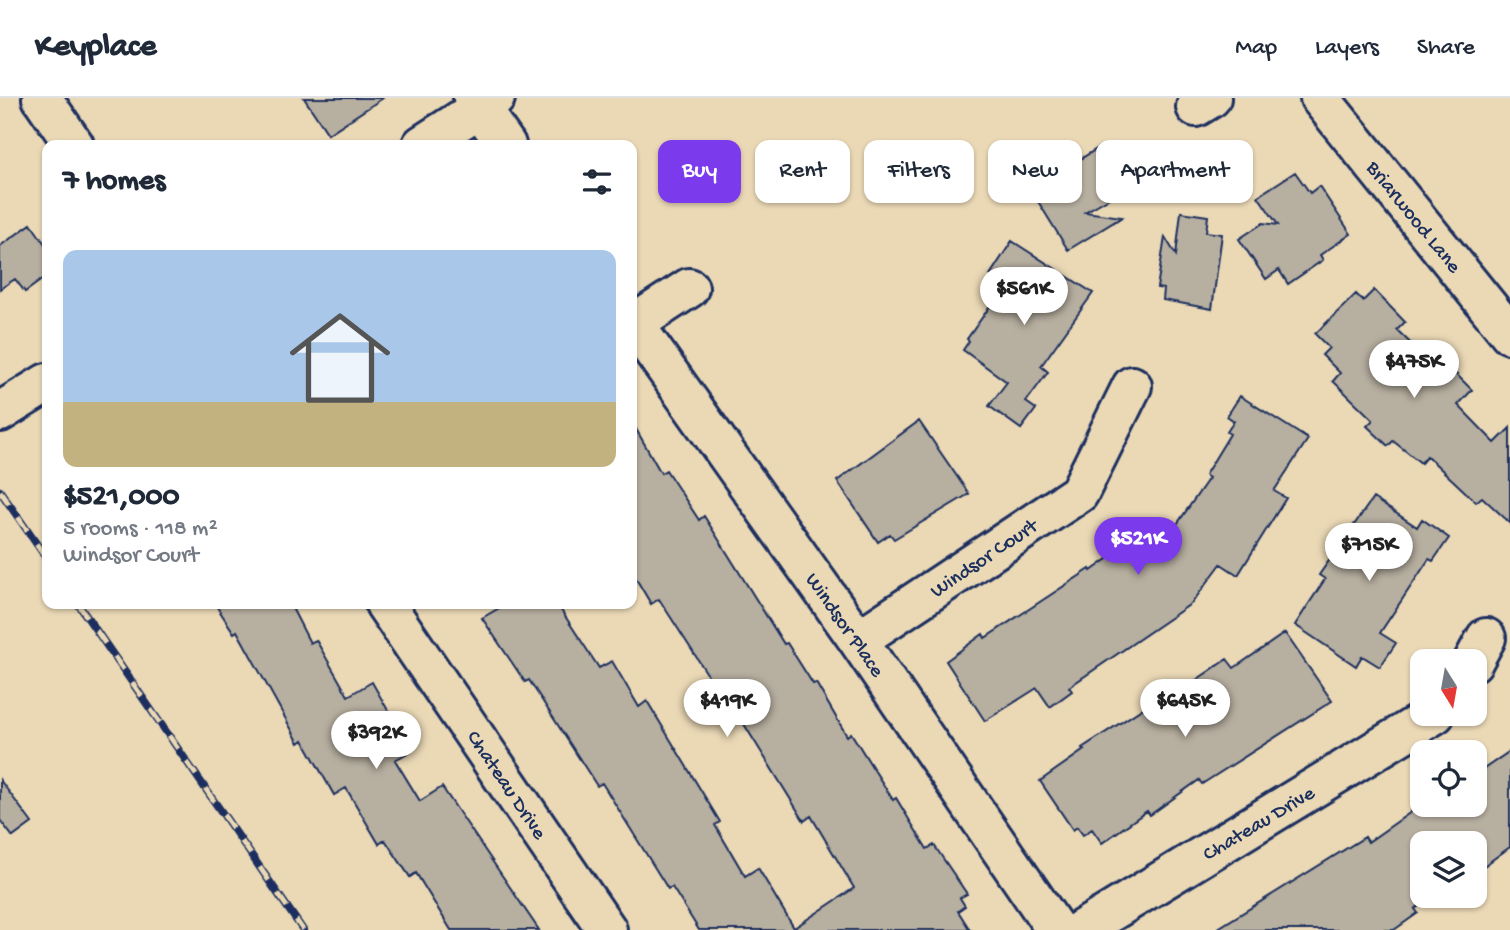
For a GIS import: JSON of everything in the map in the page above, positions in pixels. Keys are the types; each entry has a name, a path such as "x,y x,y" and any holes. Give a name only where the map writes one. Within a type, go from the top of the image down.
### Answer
{"street":[{"path":"42,98 71,140"},
{"name":"Briarwood Lane","path":"1320,98 1510,334"},
{"path":"429,140 482,101 503,140"},
{"path":"637,320 689,288"},
{"name":"Windsor Place","path":"637,329 858,640 1056,930"},
{"path":"0,412 42,386"},
{"name":"Windsor Court","path":"858,640 1079,493 1132,386"},
{"name":"Chateau Drive","path":"388,609 607,930"},
{"name":"Chateau Drive","path":"1081,930 1415,726"}],"building":[{"path":"304,98 383,98 328,134"},
{"path":"1096,149 1096,203 1101,203 1085,212 1122,217 1068,250 1039,203 1082,203 1082,158"},
{"path":"1295,172 1310,193 1319,186 1351,234 1320,255 1323,260 1288,284 1279,270 1266,279 1239,239 1263,223 1278,225 1258,196"},
{"path":"1181,212 1208,216 1206,232 1222,234 1212,309 1163,300 1164,289 1157,288 1165,237 1176,255"},
{"path":"31,224 42,240 42,280 25,292 15,279 0,289 0,246"},
{"path":"1012,241 1093,293 1041,366 1048,372 1026,402 1036,409 1021,429 989,406 1007,382 963,350 969,341 967,339 1005,285 990,275"},
{"path":"1374,290 1405,322 1397,330 1440,372 1447,365 1472,390 1458,405 1495,443 1510,428 1510,523 1482,497 1476,502 1427,456 1421,463 1393,441 1388,446 1367,426 1373,420 1333,381 1340,373 1322,355 1329,348 1315,334 1356,294 1363,301"},
{"path":"1240,396 1308,439 1274,491 1286,498 1238,575 1221,564 1192,603 1069,687 1072,691 1050,707 1037,688 985,721 946,661 983,634 985,638 1090,569 1091,571 1143,534 1157,553 1209,478 1205,475 1230,434 1227,432 1234,421 1227,416"},
{"path":"919,421 969,494 894,539 890,534 878,542 837,481"},
{"path":"637,431 661,473 666,470 699,520 704,516 784,644 787,643 813,684 816,683 847,736 851,733 927,849 934,845 967,894 960,898 965,906 958,911 970,930 699,930 672,887 668,889 602,783 597,786 529,680 525,682 482,618 497,609 560,609 599,668 612,661 639,707 647,701 720,822 715,825 745,876 758,868 794,928 854,888 811,816 804,821 726,695 722,697 659,599 651,604 637,580"},
{"path":"1373,498 1417,527 1422,519 1449,538 1433,561 1429,559 1380,633 1396,643 1380,667 1362,656 1356,666 1295,625 1325,579 1319,575"},
{"path":"218,609 293,609 310,643 316,640 348,696 372,682 411,751 395,760 420,801 442,787 539,930 451,930 416,873 410,877 385,840 379,844 346,788 334,795 303,740 299,743 237,631 234,633"},
{"path":"1285,633 1332,701 1202,784 1199,780 1150,815 1147,811 1102,843 1092,829 1083,835 1077,827 1073,830 1040,781 1084,750 1082,748 1171,690 1174,695 1227,659 1234,668"},
{"path":"1510,751 1510,847 1487,864 1487,831 1410,831 1410,908 1416,908 1418,913 1394,930 1215,930 1365,837 1368,842 1410,813 1410,817 1487,817 1487,767"},
{"path":"0,780 32,823 13,837 0,820"}],"railway":[{"path":"0,491 42,552"},
{"path":"81,609 303,930"}]}
